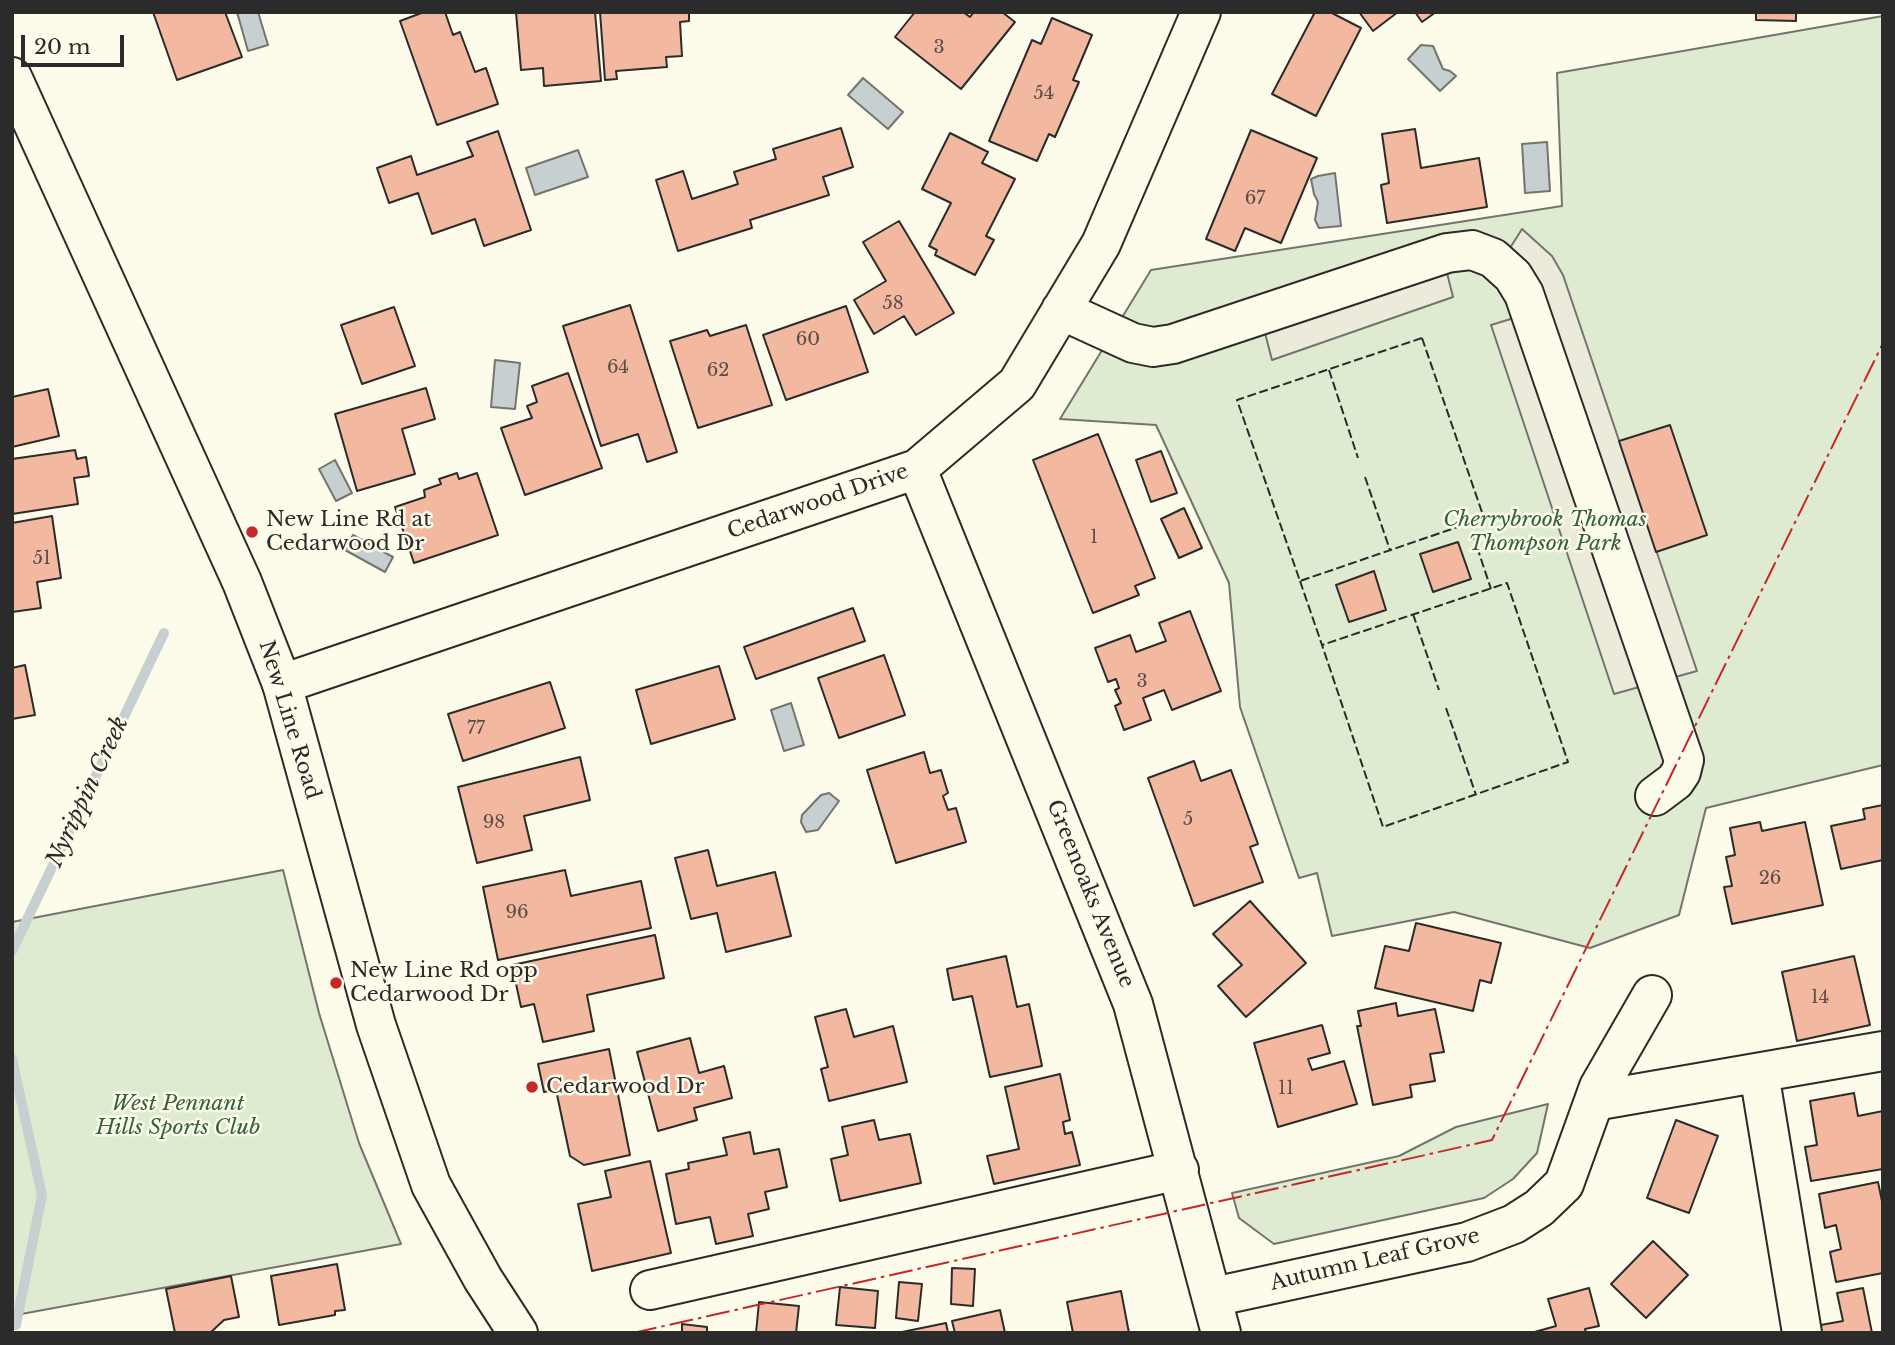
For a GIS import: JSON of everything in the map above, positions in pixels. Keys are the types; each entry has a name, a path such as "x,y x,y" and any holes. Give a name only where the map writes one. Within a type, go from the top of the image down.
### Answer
{"street":[{"name":"Cedarwood Drive","path":"282,684 917,469 1017,384 1101,244 1201,12"},
{"name":"New Line Road","path":"12,78 242,582 282,684 376,1025 431,1185 483,1279 517,1333"},
{"path":"1061,310 1133,342 1153,347 1173,344 1447,253 1472,250 1493,258 1513,276 1524,294 1684,760 1675,781 1655,796"},
{"name":"Greenoaks Avenue","path":"917,469 1133,1004 1217,1315"},
{"name":"Autumn Leaf Grove","path":"1217,1315 1466,1242 1514,1224 1539,1208 1564,1184 1599,1087 1653,995"},
{"path":"1594,1101 1883,1051"},
{"path":"1759,1073 1802,1333"},
{"path":"650,1290 1178,1170"}],"green space":[{"name":"Cherrybrook Thomas Thompson Park","path":"1883,16 1883,765 1706,808 1679,915 1590,948 1454,912 1332,936 1317,873 1299,878 1240,707 1229,583 1156,425 1060,419 1151,270 1562,206 1557,73"},
{"name":"West Pennant Hills Sports Club","path":"283,870 319,1013 359,1143 401,1244 16,1315 12,1318 12,922"},
{"path":"1548,1104 1537,1153 1513,1179 1484,1198 1274,1244 1239,1218 1232,1193 1399,1156 1456,1127"}],"shaded area":[{"path":"237,12 258,12 268,45 248,51"},
{"path":"1421,45 1433,46 1443,69 1456,76 1440,91 1408,59"},
{"path":"863,78 903,112 888,129 848,95"},
{"path":"1547,142 1550,191 1525,193 1522,144"},
{"path":"578,150 588,177 535,195 526,168"},
{"path":"1335,173 1341,226 1319,228 1315,220 1318,202 1311,179"},
{"path":"1522,229 1552,256 1563,275 1697,671 1614,694 1491,325 1514,318 1510,248"},
{"path":"1447,273 1453,297 1272,360 1265,333"},
{"path":"495,360 520,363 515,409 491,407"},
{"path":"335,460 352,493 336,501 319,469"},
{"path":"353,535 393,557 385,572 345,550"},
{"path":"791,703 804,745 784,751 771,710"},
{"path":"829,793 839,801 818,830 806,832 801,822 802,815 821,795"}],"building":[{"path":"153,12 225,12 242,57 177,80"},
{"path":"424,12 445,12 453,35 460,32 475,72 486,68 498,104 437,125 400,21"},
{"path":"516,12 595,12 601,81 544,86 543,68 521,70"},
{"path":"600,12 689,12 689,21 680,22 682,56 666,57 667,67 616,71 617,79 605,80"},
{"path":"915,12 963,12 970,17 974,12 1002,12 1015,22 961,89 895,37"},
{"path":"1315,12 1330,12 1361,28 1316,116 1272,94"},
{"path":"1359,12 1398,12 1373,31"},
{"path":"1415,12 1436,12 1422,22"},
{"path":"1756,12 1796,12 1796,21 1756,20"},
{"path":"1052,18 1092,35 1073,80 1079,82 1055,137 1049,134 1037,161 989,141 1032,40 1041,44"},
{"path":"841,128 853,167 823,177 829,195 750,220 752,228 678,251 656,180 683,171 692,199 738,184 734,172 776,159 773,149"},
{"path":"1415,129 1421,168 1479,158 1487,207 1387,223 1381,185 1389,183 1382,134"},
{"path":"1251,130 1317,158 1281,243 1245,228 1235,251 1206,239"},
{"path":"498,131 531,230 484,246 475,219 432,234 418,193 389,203 377,168 411,156 417,175 473,156 467,142"},
{"path":"950,133 988,152 982,163 1015,179 986,236 994,240 975,275 935,255 937,250 929,246 951,203 922,189"},
{"path":"899,221 954,313 916,335 904,316 874,334 854,300 886,281 863,242"},
{"path":"630,305 677,452 647,462 638,434 601,446 563,326"},
{"path":"846,306 868,372 786,400 763,335"},
{"path":"394,307 415,366 362,384 341,325"},
{"path":"746,325 772,405 698,428 670,341 707,330 710,336"},
{"path":"568,373 602,468 525,495 501,428 532,418 527,406 537,402 532,386"},
{"path":"426,388 435,419 402,429 415,474 357,491 335,414"},
{"path":"48,389 59,436 12,447 12,397"},
{"path":"1670,425 1707,535 1656,552 1619,441"},
{"path":"1098,434 1155,578 1135,586 1139,595 1093,613 1033,460"},
{"path":"75,450 77,459 86,457 89,476 74,478 78,504 12,514 12,459"},
{"path":"1161,451 1177,493 1151,502 1136,460"},
{"path":"457,473 459,479 477,473 498,535 414,563 395,507 425,497 424,490 441,484 439,479"},
{"path":"1184,508 1202,548 1179,558 1161,519"},
{"path":"52,516 61,578 37,582 41,608 12,612 12,523"},
{"path":"1458,542 1471,579 1433,592 1420,554"},
{"path":"1374,571 1386,610 1349,622 1336,585"},
{"path":"853,608 865,641 756,679 744,647"},
{"path":"1190,611 1221,691 1172,710 1164,690 1143,698 1151,720 1124,730 1115,706 1121,703 1115,690 1119,688 1116,679 1108,682 1095,648 1130,635 1136,652 1166,641 1159,623"},
{"path":"884,655 905,715 839,738 818,678"},
{"path":"25,665 35,715 12,719 12,668"},
{"path":"719,666 735,719 651,744 636,690"},
{"path":"550,682 565,728 463,761 448,714"},
{"path":"924,752 930,773 941,770 948,793 943,796 948,810 956,808 966,842 896,863 867,770"},
{"path":"580,757 590,800 524,816 532,850 477,863 458,787"},
{"path":"1194,761 1201,781 1231,770 1258,844 1250,847 1263,882 1194,906 1148,778"},
{"path":"1883,805 1883,860 1841,869 1831,826 1865,819 1863,809"},
{"path":"1760,822 1762,831 1805,822 1823,905 1732,924 1724,887 1732,886 1726,857 1735,855 1730,828"},
{"path":"708,850 717,886 775,872 791,936 726,952 717,913 691,919 675,858"},
{"path":"565,870 571,896 641,881 651,928 498,960 483,887"},
{"path":"1250,901 1306,963 1246,1017 1218,986 1242,965 1213,934"},
{"path":"1416,923 1501,943 1491,983 1480,980 1473,1011 1375,988 1385,946 1409,951"},
{"path":"655,935 664,978 587,995 594,1031 543,1042 534,1004 521,1007 512,965"},
{"path":"1006,956 1017,1007 1029,1004 1042,1066 990,1077 972,996 953,1000 947,969"},
{"path":"1854,956 1870,1025 1797,1041 1782,972"},
{"path":"1396,1003 1398,1016 1435,1009 1444,1052 1430,1054 1435,1081 1410,1085 1412,1097 1373,1105 1357,1026 1361,1026 1358,1011"},
{"path":"846,1009 854,1037 893,1026 907,1082 829,1101 821,1069 828,1067 815,1017"},
{"path":"1322,1025 1330,1053 1308,1059 1312,1070 1344,1061 1357,1104 1278,1127 1254,1043"},
{"path":"690,1038 699,1073 724,1066 732,1098 694,1108 697,1120 658,1131 637,1052"},
{"path":"609,1049 630,1155 584,1165 570,1156 556,1090 544,1092 538,1064"},
{"path":"1060,1074 1070,1120 1063,1122 1065,1134 1072,1132 1080,1165 994,1184 987,1156 1019,1149 1005,1087"},
{"path":"1854,1093 1858,1116 1883,1111 1883,1169 1811,1181 1805,1147 1817,1145 1810,1101"},
{"path":"874,1120 879,1140 910,1134 921,1183 840,1201 831,1159 848,1155 842,1127"},
{"path":"1676,1120 1718,1136 1689,1213 1647,1198"},
{"path":"750,1132 754,1154 779,1149 787,1187 765,1192 769,1209 748,1214 753,1236 716,1244 710,1217 676,1224 666,1174 689,1169 688,1163 727,1155 723,1138"},
{"path":"650,1161 671,1253 592,1271 578,1204 611,1197 605,1171"},
{"path":"1878,1182 1883,1206 1883,1273 1836,1282 1830,1252 1841,1249 1836,1225 1825,1228 1819,1194"},
{"path":"1653,1241 1688,1275 1646,1318 1611,1284"},
{"path":"337,1264 345,1310 335,1311 335,1315 279,1325 271,1276"},
{"path":"952,1268 975,1269 973,1306 951,1304"},
{"path":"231,1276 239,1317 224,1320 210,1333 175,1333 166,1289"},
{"path":"899,1282 922,1284 918,1321 896,1318"},
{"path":"840,1287 878,1291 875,1328 836,1325"},
{"path":"1589,1288 1599,1326 1585,1329 1586,1333 1531,1333 1556,1326 1548,1299"},
{"path":"1863,1288 1872,1333 1816,1333 1815,1326 1843,1321 1837,1293"},
{"path":"1121,1291 1129,1333 1073,1333 1067,1302"},
{"path":"759,1302 799,1306 796,1333 756,1333"},
{"path":"1000,1310 1005,1333 955,1333 952,1321"},
{"path":"946,1323 948,1333 902,1332"},
{"path":"682,1324 707,1327 707,1333 682,1333"}],"waterway":[{"name":"Nyrippin Creek","path":"12,951 164,633"},
{"name":"Nyrippin Creek","path":"12,1059 42,1195 16,1325"}],"fence":[{"path":"1422,338 1484,518 1300,581 1237,400 1422,338"},
{"path":"1329,370 1358,458"},
{"path":"1365,477 1390,550"},
{"path":"1473,535 1491,589"},
{"path":"1300,581 1383,827 1568,762 1507,583 1322,645"},
{"path":"1413,614 1439,690"},
{"path":"1446,708 1476,795"}],"power":[{"path":"633,1333 1492,1140 1883,343"}],"place":[{"name":"New Line Rd at Cedarwood Dr","path":"252,532"},
{"name":"New Line Rd opp Cedarwood Dr","path":"336,983"},
{"name":"Cedarwood Dr","path":"532,1087"}]}
